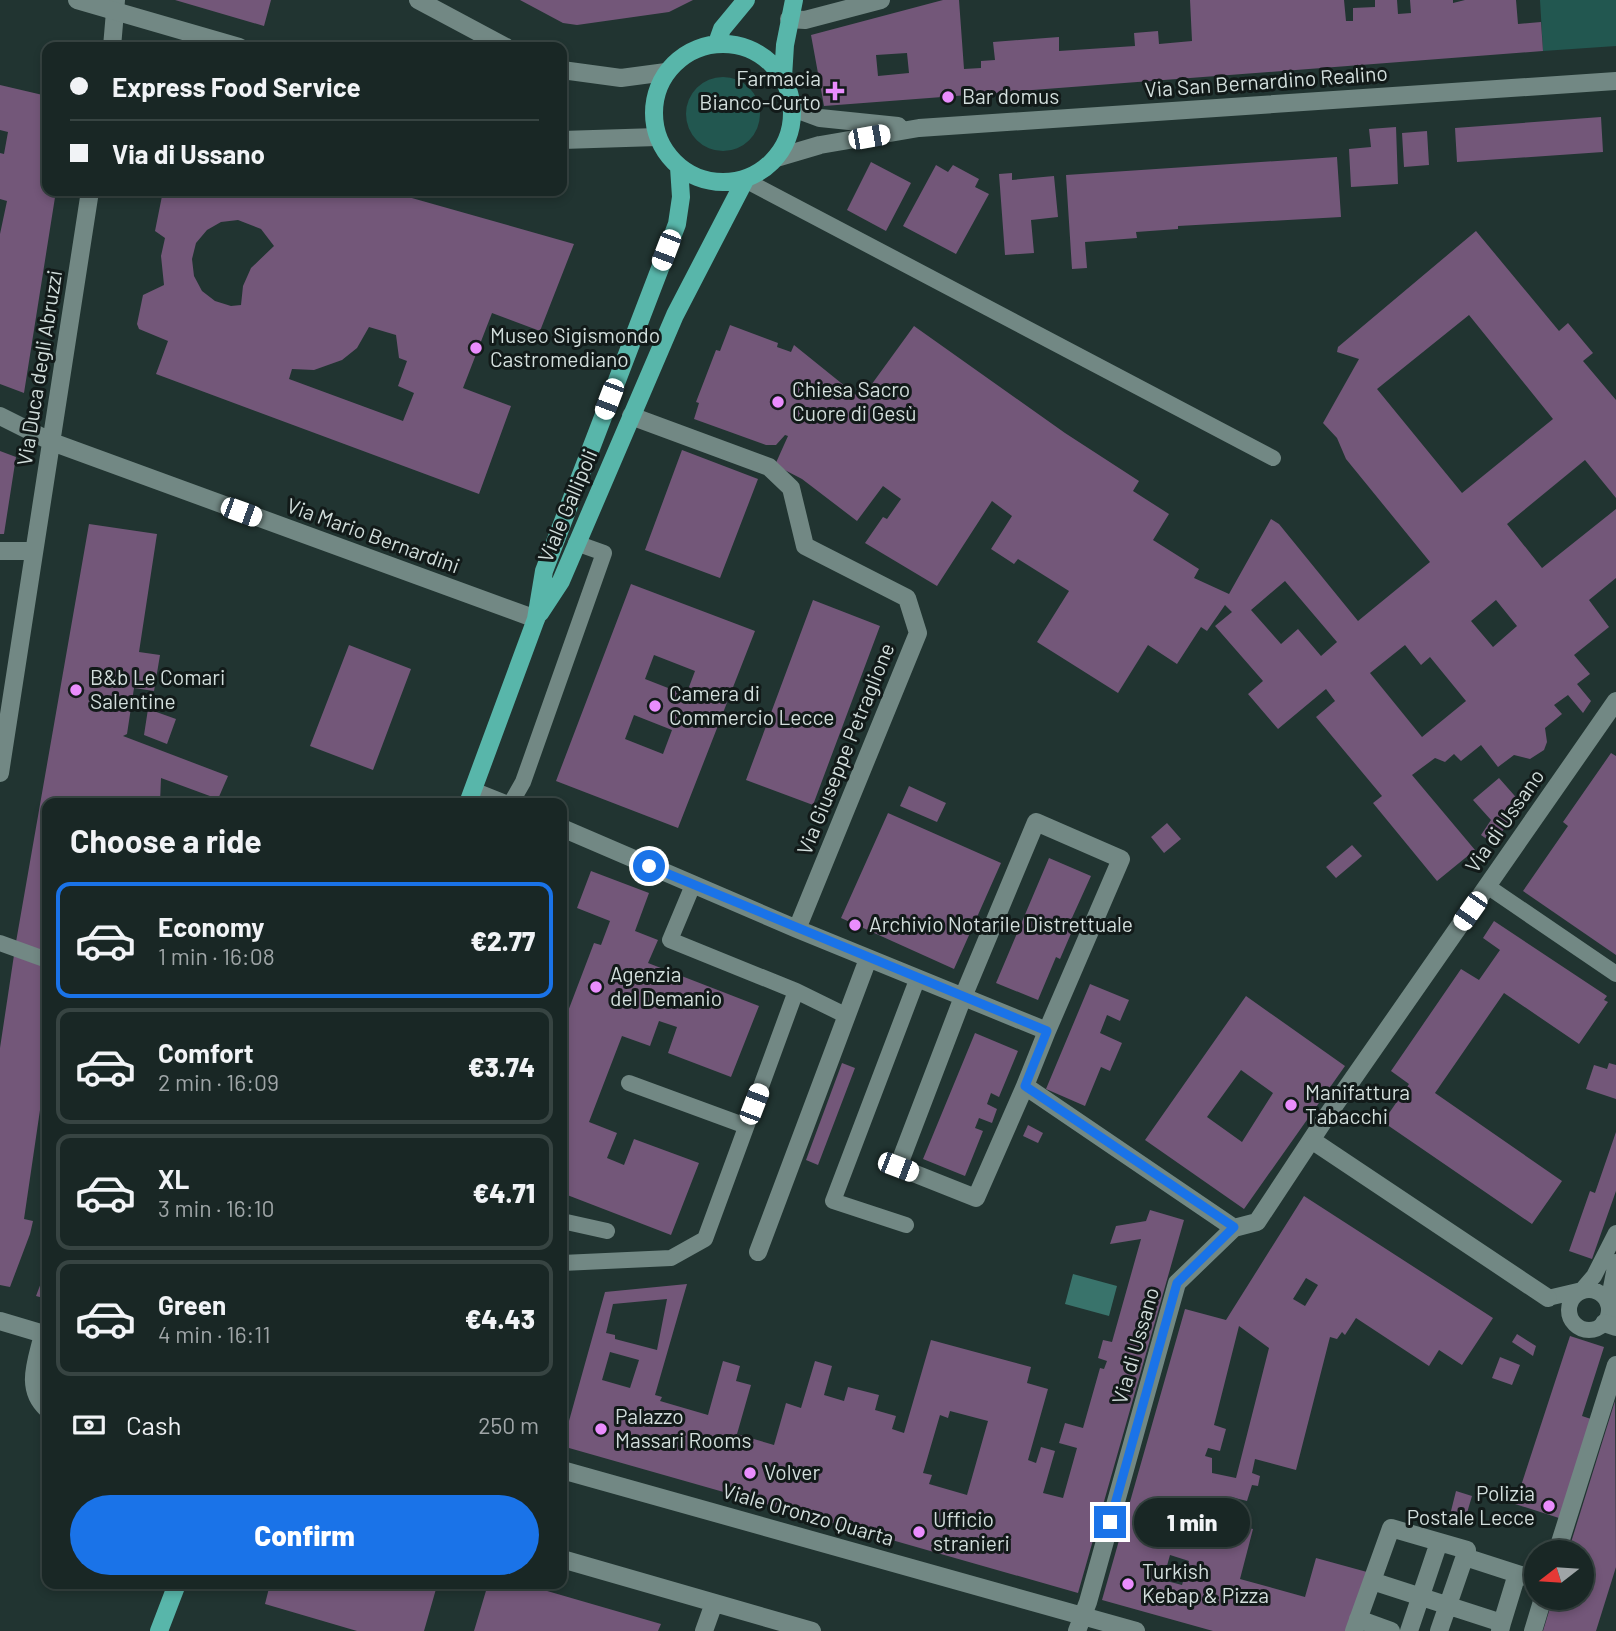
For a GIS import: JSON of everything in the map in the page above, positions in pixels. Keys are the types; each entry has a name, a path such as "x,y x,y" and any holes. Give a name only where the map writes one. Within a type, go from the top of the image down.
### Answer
{"main road":[{"path":"717,43 722,29 746,0"},
{"path":"783,77 766,58 743,45 717,43 688,52 666,72 656,92 653,115 657,137 679,167 710,182 745,180 762,171 776,158 790,135 793,108 783,77 789,19 794,0"},
{"name":"Viale Gallipoli","path":"471,797 536,619 544,570 677,224 681,197 679,167"},
{"name":"Viale Gallipoli","path":"536,619 561,581 675,315 745,180"},
{"path":"159,1631 175,1589"}],"street":[{"path":"77,0 116,5 224,42"},
{"path":"418,0 497,42"},
{"path":"789,19 805,20 881,0"},
{"path":"112,42 116,5"},
{"path":"567,71 621,78 666,72"},
{"name":"Via San Bernardino Realino","path":"776,158 820,145 919,128 1616,81"},
{"name":"Via San Bernardino Realino","path":"793,108 820,118 919,128"},
{"path":"567,140 657,137"},
{"name":"Via Duca degli Abruzzi","path":"0,773 89,196"},
{"name":"Via Mario Bernardini","path":"0,416 52,442 536,619"},
{"name":"Via Giuseppe Petraglione","path":"631,416 769,467 791,488 806,546 907,598 918,633 797,929"},
{"path":"0,551 33,551"},
{"name":"Via di Ussano","path":"1079,1623 1088,1602 1177,1283 1234,1227 1257,1223 1616,701"},
{"path":"1036,822 1121,859 1047,1031 976,1198 898,1167 963,998 1036,822"},
{"path":"567,830 868,959 1047,1031"},
{"path":"758,1252 868,959"},
{"path":"1025,1086 1234,1227"},
{"path":"1313,1141 1548,1298"},
{"path":"0,1321 42,1334"},
{"path":"42,1346 32,1382 36,1399 42,1404"},
{"path":"1561,1540 1616,1365"},
{"name":"Viale Oronzo Quarta","path":"567,1471 1079,1623 1136,1631"},
{"path":"1391,1631 1356,1625 1391,1528 1467,1550 1439,1631"},
{"path":"1409,1631 1438,1542"},
{"path":"1465,1557 1524,1576"},
{"path":"567,1560 812,1631"},
{"path":"1372,1581 1448,1605 1501,1627 1517,1574"},
{"path":"704,1631 714,1604"},
{"path":"1533,1631 1539,1610"}],"lane":[{"path":"745,180 1273,458"},
{"path":"514,798 523,782 604,553 576,543"},
{"path":"693,885 670,940 796,991 847,1016"},
{"path":"1487,886 1616,974"},
{"path":"0,943 42,958"},
{"path":"906,1225 833,1201 917,979"},
{"path":"567,1263 671,1258 705,1240 796,991"},
{"path":"629,1083 746,1126"},
{"path":"567,1222 607,1231"},
{"path":"1570,1316 1569,1305 1594,1276 1616,1233"},
{"path":"1548,1298 1570,1316 1575,1325 1585,1329 1610,1325 1608,1303 1616,1262"},
{"path":"1548,1298 1592,1290 1602,1294 1608,1303"}],"shaded area":[{"path":"1540,0 1616,0 1616,46 1543,51"},
{"path":"723,77 737,80 749,88 757,100 760,114 757,128 749,140 737,148 723,151 709,148 697,140 689,128 686,114 689,100 697,88 709,80"},
{"path":"1073,1274 1117,1286 1109,1316 1065,1304"}],"building":[{"path":"175,0 271,0 264,26"},
{"path":"520,0 693,0 669,12 577,25 563,23"},
{"path":"943,0 959,0 964,69 981,68 981,61 995,60 993,42 1059,37 1059,51 1135,46 1134,33 1158,31 1159,44 1192,41 1190,0 1344,0 1346,21 1353,21 1353,8 1375,7 1375,0 1397,0 1398,14 1411,13 1410,0 1453,0 1453,3 1465,0 1516,0 1518,24 1541,22 1543,51 824,106 811,35","holes":["907,53 909,73 878,76 876,55"]},
{"path":"0,85 42,95 42,196 55,196 24,393 0,384 0,234 7,201 0,199 0,153 4,154 8,132 0,130"},
{"path":"1601,117 1603,152 1457,162 1455,128"},
{"path":"1396,127 1398,184 1351,187 1349,149 1371,147 1369,129"},
{"path":"1427,131 1429,165 1404,167 1402,133"},
{"path":"1337,157 1341,217 1178,226 1178,229 1136,232 1137,238 1085,242 1087,268 1072,269 1066,175"},
{"path":"871,162 911,183 886,231 847,210"},
{"path":"936,165 948,172 953,165 979,179 975,187 989,194 956,254 903,226"},
{"path":"1012,173 1012,180 1054,176 1058,217 1031,220 1034,253 1005,255 999,174"},
{"path":"162,196 405,196 574,244 540,331 492,313 463,388 511,406 479,494 156,374 168,341 139,329 137,324 143,295 164,285 161,256 165,238 155,231","holes":["238,220 261,229 274,246 251,268 243,286 241,305 231,306 215,301 202,291 194,276 192,259 196,243 207,230 221,222","369,327 396,335 399,358 407,361 398,386 414,393 403,421 289,379 292,369 314,370 342,360 357,348"]},
{"path":"1476,231 1559,331 1568,323 1593,353 1583,361 1616,400 1616,498 1585,460 1507,524 1542,568 1616,509 1616,578 1589,600 1609,627 1574,655 1590,674 1577,684 1591,701 1583,713 1568,695 1554,705 1562,714 1545,728 1547,742 1544,750 1530,759 1514,755 1498,767 1481,745 1461,761 1454,754 1445,762 1435,758 1412,775 1475,850 1437,881 1373,803 1382,796 1316,717 1335,701 1326,689 1278,729 1248,694 1263,681 1215,626 1232,612 1225,605 1207,631 1201,627 1177,664 1148,645 1118,693 1037,642 1069,591 1018,559 1014,564 991,549 1012,516 992,501 937,586 865,543 883,517 887,519 901,499 883,486 857,521 802,479 775,465 788,436 785,435 776,445 766,445 694,419 699,403 696,402 716,350 720,351 730,325 778,343 777,347 791,352 794,345 861,399 914,326 1065,433 1139,481 1133,491 1169,514 1153,540 1199,569 1194,578 1229,594 1271,519 1279,524 1358,621 1430,562 1346,459 1337,438 1323,423 1359,359 1337,352 1338,347","holes":["1469,315 1553,419 1462,493 1377,389","1285,581 1337,642 1321,656 1298,629 1281,644 1251,610","1496,600 1517,626 1493,647 1471,621","1405,645 1421,665 1430,657 1466,701 1422,737 1370,673"]},
{"path":"682,450 758,479 720,578 645,550"},
{"path":"0,451 16,457 4,534 0,534"},
{"path":"89,524 157,534 139,652 160,655 154,691 134,688 127,734 123,736 228,776 218,798 161,778 160,798 42,798 42,951 16,942"},
{"path":"631,584 755,631 678,828 556,781","holes":["654,655 695,671 686,695 645,679","634,715 672,730 663,754 625,739"]},
{"path":"813,600 880,626 813,805 746,780"},
{"path":"349,645 411,669 373,770 310,746"},
{"path":"148,709 176,719 167,744 144,735"},
{"path":"1611,753 1616,756 1616,955 1523,891 1568,826 1563,822"},
{"path":"1499,778 1521,803 1494,844 1481,835 1491,820 1473,800"},
{"path":"909,786 946,803 937,822 900,806"},
{"path":"888,813 1001,863 954,969 841,918"},
{"path":"1167,823 1181,839 1164,853 1151,837"},
{"path":"1352,845 1362,856 1336,878 1326,867"},
{"path":"1049,858 1091,876 1071,920 1076,922 1060,959 1056,957 1038,1000 996,983"},
{"path":"591,871 649,893 635,931 658,940 648,963 759,1006 731,1077 668,1053 677,1027 659,1021 650,1046 622,1036 589,1122 617,1133 607,1158 624,1165 634,1139 699,1163 671,1235 567,1195 567,1014 594,943 601,945 610,921 577,908"},
{"path":"1494,921 1607,996 1604,1000 1608,1002 1579,1044 1504,993 1435,1093 1562,1181 1532,1224 1383,1122 1409,1084 1391,1071 1461,969 1479,980 1500,950 1483,938"},
{"path":"14,955 42,966 42,1110 24,1219 33,1221 10,1287 0,1285 0,1048"},
{"path":"1090,984 1129,1000 1120,1021 1107,1015 1100,1033 1122,1043 1110,1071 1101,1067 1085,1106 1046,1089"},
{"name":"Manifattura Tabacchi","path":"1246,996 1345,1066 1244,1209 1145,1140","holes":["1241,1070 1273,1093 1242,1142 1207,1117"]},
{"path":"975,1033 1018,1051 999,1097 991,1093 987,1104 997,1109 992,1123 979,1118 975,1128 983,1131 965,1176 923,1159"},
{"path":"842,1063 855,1068 818,1165 806,1160"},
{"path":"1609,1063 1616,1065 1616,1099 1586,1089 1594,1065 1607,1069"},
{"path":"1028,1125 1043,1133 1038,1143 1023,1136"},
{"path":"1616,1132 1616,1191 1592,1259 1569,1251 1590,1191 1595,1193"},
{"path":"1304,1196 1493,1318 1462,1365 1439,1350 1429,1366 1356,1318 1345,1335 1342,1332 1337,1339 1330,1337 1296,1470 1255,1459 1252,1473 1260,1476 1258,1486 1252,1485 1247,1501 1231,1497 1224,1522 1253,1529 1240,1579 1305,1597 1316,1558 1367,1572 1347,1631 1213,1631 1102,1600 1185,1309 1226,1320","holes":["1306,1278 1318,1285 1305,1306 1293,1299","1239,1326 1269,1348 1236,1478 1212,1473 1212,1458 1205,1456 1208,1448 1220,1451 1226,1429 1214,1425","1170,1555 1189,1561 1182,1585 1163,1580"]},
{"path":"1150,1210 1184,1220 1078,1593 567,1447 567,1428 605,1292 687,1284 655,1395 662,1397 660,1401 708,1415 723,1361 740,1366 736,1381 751,1385 737,1434 774,1445 786,1403 801,1408 815,1361 832,1366 824,1395 844,1401 848,1387 879,1395 875,1410 896,1416 892,1429 904,1433 931,1340 1031,1367 1027,1383 1048,1389 1028,1460 1036,1463 1041,1447 1055,1451 1043,1493 1063,1498 1077,1448 1059,1443 1065,1423 1083,1428 1100,1368 1104,1369 1107,1361 1098,1358 1103,1340 1112,1342 1141,1239 1110,1244 1116,1226 1146,1221","holes":["667,1299 657,1350 615,1339 615,1335 606,1333 613,1304","610,1352 639,1360 630,1388 602,1380","950,1411 988,1421 967,1495 929,1484 932,1475 923,1473 940,1415 948,1418"]},
{"path":"42,1280 42,1298 36,1296"},
{"path":"1517,1334 1536,1346 1533,1356 1512,1342"},
{"path":"1570,1336 1604,1347 1582,1416 1591,1419 1559,1518 1515,1504"},
{"path":"1500,1357 1520,1365 1512,1385 1492,1378"},
{"path":"1615,1401 1616,1567 1596,1631 1543,1631 1549,1610 1594,1610 1594,1540 1572,1540"},
{"path":"1456,1491 1472,1496 1464,1523 1449,1519"},
{"path":"269,1589 436,1589 424,1631 357,1631 265,1604"},
{"path":"487,1589 540,1589 661,1624 658,1631 474,1631"}],"place":[{"name":"Farmacia Bianco-Curto","path":"835,91"},
{"name":"Bar domus","path":"948,97"},
{"name":"Museo Sigismondo Castromediano","path":"476,348"},
{"name":"Chiesa Sacro Cuore di Gesù","path":"778,402"},
{"name":"B&b Le Comari Salentine","path":"76,690"},
{"name":"Camera di Commercio Lecce","path":"655,706"},
{"name":"Archivio Notarile Distrettuale","path":"855,925"},
{"name":"Agenzia del Demanio","path":"596,987"},
{"name":"Manifattura Tabacchi","path":"1291,1105"},
{"name":"Palazzo Massari Rooms","path":"601,1429"},
{"name":"Volver","path":"750,1473"},
{"name":"Polizia Postale Lecce","path":"1549,1506"},
{"name":"Ufficio stranieri","path":"919,1532"},
{"name":"Turkish Kebap & Pizza","path":"1128,1584"}],"route":[{"path":"649,866 1047,1031 1025,1086 1234,1227 1177,1283 1110,1522"}]}
